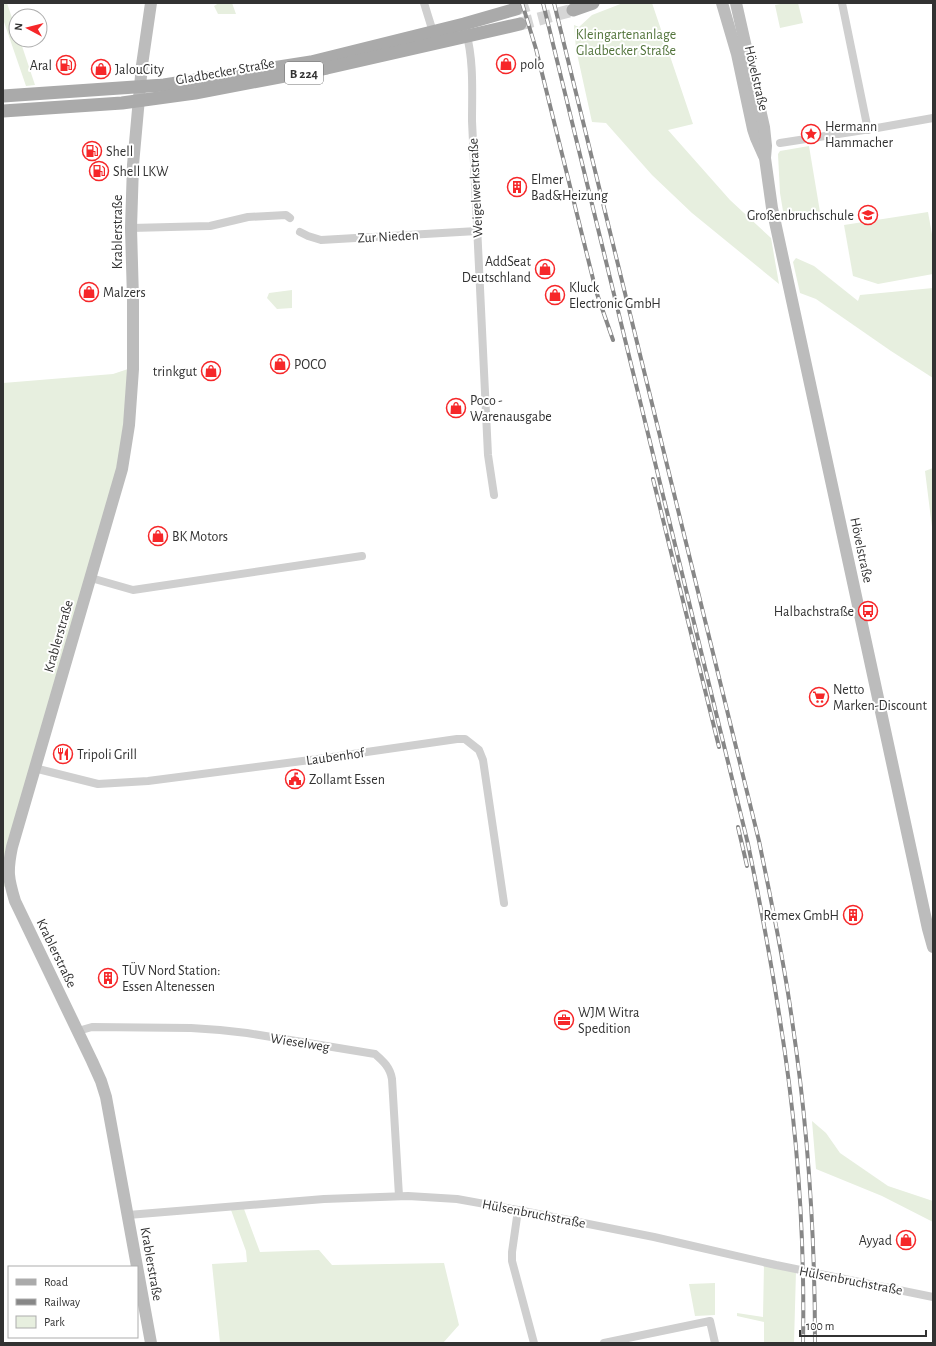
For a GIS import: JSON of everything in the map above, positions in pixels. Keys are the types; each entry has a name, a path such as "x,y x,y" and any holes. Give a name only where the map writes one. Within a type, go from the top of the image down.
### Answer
{"main road":[{"path":"573,10 593,3"},
{"name":"Gladbecker Straße","path":"3,110 139,101 195,93 327,68 466,30 516,9"},
{"name":"Gladbecker Straße","path":"3,96 167,84 232,75 311,62 433,32 520,24"}],"street":[{"name":"Krablerstraße","path":"137,1266 106,1097 101,1081 23,917 7,889 11,852 34,768 122,469 129,425 134,354 131,228 133,165 140,86 151,3"},
{"path":"424,3 433,32"},
{"name":"Hövelstraße","path":"722,3 737,54 754,134 765,158"},
{"name":"Hövelstraße","path":"736,3 764,127 766,146 765,158 772,208 779,242 933,947"},
{"path":"842,3 868,130"},
{"name":"Weigelwerkstraße","path":"466,30 471,62 473,96 472,121 488,455 494,495"},
{"path":"780,143 868,130 933,118"},
{"path":"131,228 210,226 248,216 286,215 290,218"},
{"name":"Zur Nieden","path":"300,232 321,240 477,231"},
{"path":"90,578 133,590 362,556"},
{"name":"Laubenhof","path":"34,768 98,784 134,782 465,739 479,750 483,760 504,903"},
{"name":"Wieselweg","path":"78,1031 92,1027 214,1030 247,1033 375,1054 390,1070 392,1079 399,1196"},
{"name":"Hülsenbruchstraße","path":"128,1215 324,1199 399,1196 457,1199 654,1237 776,1266 933,1297"},
{"path":"518,1210 512,1261 534,1343"},
{"name":"Krablerstraße","path":"138,1271 151,1343"},
{"path":"604,1343 710,1321 714,1343"}],"green space":[{"path":"3,3 7,3 9,8 8,34 3,19"},
{"path":"219,3 232,3 236,14 218,14 214,6"},
{"name":"Kleingartenanlage Gladbecker Straße","path":"623,3 652,3 693,124 668,130 730,200 771,238 779,284 692,213 652,175 606,123 592,122 576,49 574,25 579,27 592,15"},
{"path":"798,3 803,23 780,28 775,5"},
{"path":"13,48 23,48 35,85 26,86"},
{"path":"809,146 820,212 784,217 780,193 778,154 780,151"},
{"path":"928,212 933,240 933,274 878,284 853,276 844,225"},
{"path":"796,258 814,266 858,301 860,295 933,288 933,378 816,299 800,293 793,262"},
{"path":"292,290 292,308 277,309 267,298 269,293"},
{"path":"131,368 118,465 7,886 3,887 3,383 113,374"},
{"path":"933,468 933,535 925,471"},
{"path":"812,1121 826,1133 840,1153 888,1186 933,1201 933,1222 882,1196 816,1169"},
{"path":"244,1209 260,1252 319,1250 332,1265 444,1263 459,1325 443,1343 220,1343 212,1264 247,1262 246,1251 231,1210"},
{"path":"764,1264 796,1271 794,1343 764,1343 764,1322 737,1316 737,1313 763,1317"},
{"path":"715,1283 715,1315 695,1316 689,1284"}],"tunnel":[{"path":"516,9 534,3"},
{"path":"520,24 573,10"}],"railway":[{"path":"522,3 536,49 596,291 613,340"},
{"path":"543,3 748,844 757,888 780,1020 791,1100 799,1181 801,1221 803,1262 803,1343"},
{"path":"554,3 759,841 777,930 798,1060 810,1181 814,1262 815,1343"},
{"path":"653,479 719,747"},
{"path":"738,827 747,866"}],"place":[{"name":"polo","path":"506,64"},
{"name":"Aral","path":"66,65"},
{"name":"JalouCity","path":"101,69"},
{"name":"Hermann Hammacher","path":"811,134"},
{"name":"Shell","path":"92,151"},
{"name":"Shell LKW","path":"99,171"},
{"name":"Elmer Bad&Heizung","path":"517,187"},
{"name":"Großenbruchschule","path":"868,215"},
{"name":"AddSeat Deutschland","path":"545,269"},
{"name":"Malzers","path":"89,292"},
{"name":"Kluck Electronic GmbH","path":"555,295"},
{"name":"POCO","path":"280,364"},
{"name":"trinkgut","path":"211,371"},
{"name":"Poco - Warenausgabe","path":"456,408"},
{"name":"BK Motors","path":"158,536"},
{"name":"Halbachstraße","path":"868,611"},
{"name":"Netto Marken-Discount","path":"819,697"},
{"name":"Tripoli Grill","path":"63,754"},
{"name":"Zollamt Essen","path":"295,779"},
{"name":"Remex GmbH","path":"853,915"},
{"name":"TÜV Nord Station: Essen Altenessen","path":"108,978"},
{"name":"WJM Witra Spedition","path":"564,1020"},
{"name":"Ayyad","path":"906,1240"}]}
